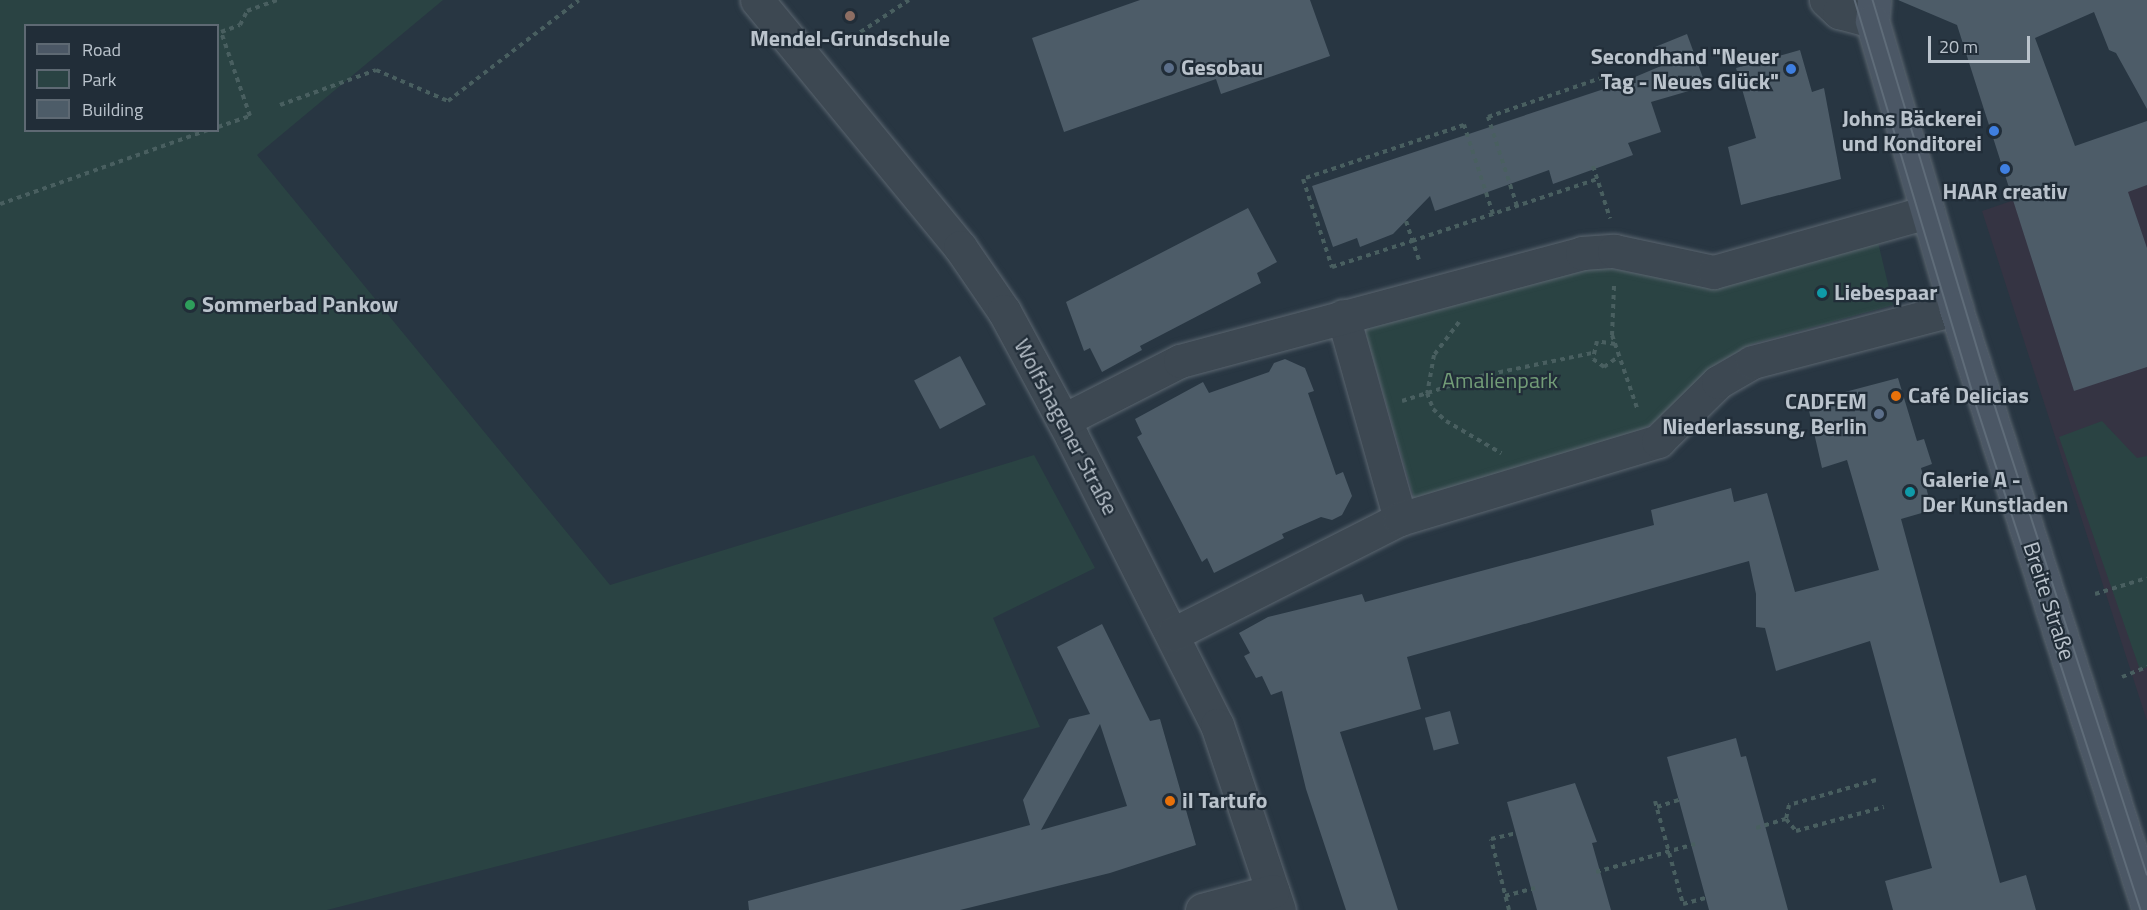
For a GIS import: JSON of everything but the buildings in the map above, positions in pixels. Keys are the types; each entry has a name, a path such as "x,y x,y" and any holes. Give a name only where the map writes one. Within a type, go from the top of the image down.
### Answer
{"main road":[{"name":"Breite Straße","path":"1873,10 1956,309 2147,904"}],"street":[{"name":"Wolfshagener Straße","path":"756,0 960,246 1004,311 1064,420 1217,725 1276,900"},
{"path":"1826,0 1839,12 1873,10"},
{"path":"1064,420 1180,361 1597,250 1694,270 1731,270 1928,212"},
{"path":"1173,634 1400,519 1658,441 1718,382 1752,362 1956,309"},
{"path":"1343,316 1400,519"},
{"path":"1202,910 1276,900"}],"path":[{"path":"219,127 250,116 221,32 240,25 247,11 277,0"},
{"path":"280,105 376,70 448,101 579,0"},
{"path":"833,51 909,0"},
{"path":"1517,206 1488,117 1607,76"},
{"path":"1493,214 1464,125 1303,179 1332,267 1412,241 1493,214 1517,206 1597,179"},
{"path":"0,204 202,132"},
{"path":"1593,166 1612,222"},
{"path":"1406,221 1422,269"},
{"path":"1615,273 1612,335 1618,356 1645,422"},
{"path":"1462,319 1434,354 1427,393 1433,409 1446,422 1509,458"},
{"path":"1593,353 1597,341 1616,345"},
{"path":"1413,398 1481,376 1593,353"},
{"path":"1593,353 1604,367 1618,356"},
{"path":"2095,594 2147,578"},
{"path":"2122,677 2147,667"},
{"path":"1786,819 1789,806 1876,780"},
{"path":"1657,807 1679,800"},
{"path":"1655,801 1683,904 1706,897"},
{"path":"1786,819 1796,831 1884,807"},
{"path":"1756,828 1786,819"},
{"path":"1509,910 1491,839 1516,833"},
{"path":"1596,872 1695,844"},
{"path":"1506,896 1535,888"}],"shaded area":[{"path":"2147,155 2147,721 1982,211"}],"green space":[{"name":"Sommerbad Pankow","path":"0,0 443,0 257,155 610,585 1034,455 1095,568 993,618 1040,727 327,910 0,910"},
{"name":"Amalienpark","path":"1878,242 1893,305 1752,344 1718,363 1658,420 1635,434 1414,498 1364,328 1587,264 1705,286"},
{"path":"2102,421 2137,458 2147,456 2147,667 2140,670 2059,437"}],"tram line":[{"path":"1855,0 1975,401 2141,910"},
{"path":"1873,0 1992,396 2147,874"}],"place":[{"name":"Mendel-Grundschule","path":"850,16"},
{"name":"Gesobau","path":"1169,68"},
{"name":"Secondhand \"Neuer Tag - Neues Glück\"","path":"1791,69"},
{"name":"Johns Bäckerei und Konditorei","path":"1994,131"},
{"name":"HAAR creativ","path":"2005,169"},
{"name":"Liebespaar","path":"1822,293"},
{"name":"Sommerbad Pankow","path":"190,305"},
{"name":"Café Delicias","path":"1896,396"},
{"name":"CADFEM Niederlassung, Berlin","path":"1879,414"},
{"name":"Galerie A - Der Kunstladen","path":"1910,492"},
{"name":"il Tartufo","path":"1170,801"}]}
